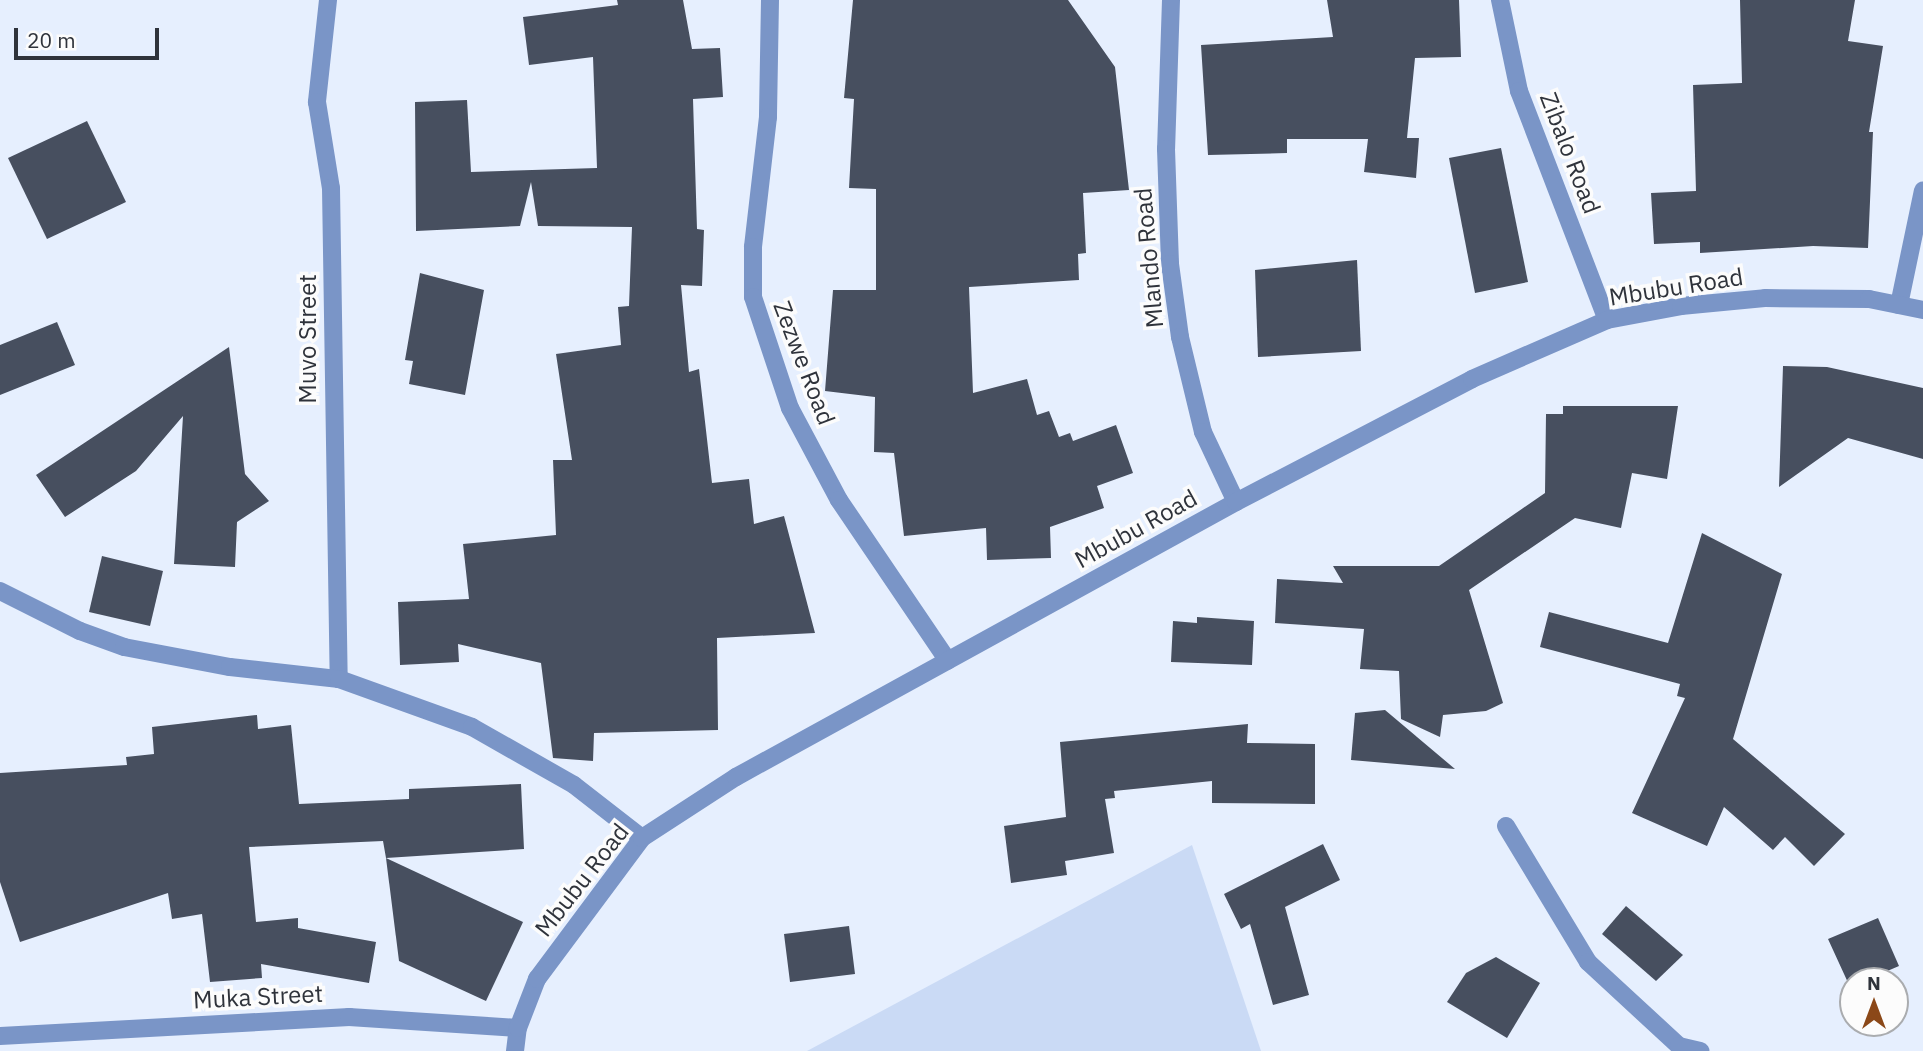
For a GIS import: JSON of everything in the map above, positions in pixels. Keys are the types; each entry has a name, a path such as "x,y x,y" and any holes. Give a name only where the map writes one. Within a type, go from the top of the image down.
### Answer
{"street":[{"name":"Muvo Street","path":"328,0 317,102 331,188 339,679"},
{"name":"Zezwe Road","path":"770,0 768,117 753,247 753,297 790,408 839,499 948,660"},
{"name":"Mlando Road","path":"1171,0 1166,177 1173,288 1203,432 1236,502"},
{"name":"Zibalo Road","path":"1500,0 1519,91 1607,320"},
{"path":"1899,305 1923,190"},
{"name":"Mbubu Road","path":"515,1051 518,1028 537,979 642,838 736,777 1236,502 1472,379 1607,320 1681,306 1765,299 1830,297 1923,310"},
{"path":"0,591 80,631 124,647 230,667 339,679 472,727 574,785 642,838"},
{"path":"1506,826 1588,962 1679,1046 1700,1051"},
{"name":"Muka Street","path":"0,1036 349,1017 518,1028"}],"shaded area":[{"path":"1192,845 1261,1051 807,1051"}],"building":[{"path":"617,0 683,0 692,49 720,48 723,97 693,99 697,229 704,230 702,286 681,285 689,372 699,369 712,483 749,479 754,524 784,516 815,633 717,638 718,730 594,733 593,761 553,758 541,663 458,644 459,662 400,665 398,602 469,599 463,544 556,535 553,460 572,460 556,354 621,345 618,307 629,306 632,227 538,226 531,182 520,226 416,231 415,102 467,100 471,172 597,168 593,57 529,65 523,17 618,5"},
{"path":"853,0 1068,0 1115,67 1129,190 1083,193 1086,253 1078,254 1079,280 969,287 973,393 1027,379 1037,415 1049,411 1059,437 1070,433 1073,441 1116,425 1133,473 1097,486 1104,508 1050,527 1051,558 987,560 986,528 904,536 894,453 874,452 875,397 825,391 833,290 876,290 876,189 849,188 854,99 844,98"},
{"path":"1327,0 1459,0 1461,57 1415,58 1407,138 1419,138 1416,178 1364,172 1368,139 1287,139 1287,153 1208,155 1201,45 1333,37"},
{"path":"1740,0 1855,0 1848,41 1883,46 1869,132 1873,132 1868,248 1813,246 1700,253 1700,242 1654,244 1651,193 1696,191 1693,85 1742,83"},
{"path":"87,121 126,202 47,239 8,158"},
{"path":"1501,148 1528,282 1475,293 1449,158"},
{"path":"1357,260 1361,351 1258,357 1255,270"},
{"path":"420,273 484,290 465,395 409,384 413,361 405,360"},
{"path":"57,322 75,365 0,395 0,345"},
{"path":"229,347 245,474 269,501 237,522 235,567 174,564 183,416 136,471 65,517 36,475"},
{"path":"1783,366 1827,367 1923,388 1923,459 1848,438 1779,487"},
{"path":"1563,406 1678,406 1667,479 1632,473 1621,528 1575,518 1469,590 1503,703 1486,711 1443,715 1440,737 1401,719 1399,671 1360,669 1364,629 1275,623 1277,579 1343,583 1333,566 1439,566 1545,493 1546,414 1563,414"},
{"path":"1702,533 1782,574 1733,739 1845,834 1814,866 1785,837 1773,850 1724,807 1707,846 1632,813 1685,698 1677,696 1680,684 1540,647 1549,612 1668,643"},
{"path":"102,556 163,571 150,626 89,612"},
{"path":"1197,617 1254,621 1252,665 1171,662 1173,621 1197,623"},
{"path":"1385,710 1455,769 1351,760 1355,713"},
{"path":"257,715 258,729 291,725 299,804 409,799 409,789 521,784 524,849 386,858 383,841 249,847 256,922 298,918 298,928 376,942 369,983 261,964 262,978 210,982 202,914 172,919 168,893 20,942 0,882 0,773 127,765 126,757 154,754 152,727"},
{"path":"1248,724 1247,743 1315,744 1315,804 1212,803 1212,781 1114,791 1115,798 1105,799 1114,853 1065,861 1067,875 1011,883 1004,826 1066,817 1060,742"},
{"path":"1323,844 1340,880 1285,907 1309,995 1273,1005 1250,924 1241,929 1224,894"},
{"path":"386,858 523,922 486,1001 399,961"},
{"path":"1626,906 1683,955 1656,981 1602,934"},
{"path":"1878,918 1899,966 1841,967 1828,939"},
{"path":"849,926 855,974 790,982 784,934"},
{"path":"1496,957 1540,983 1507,1038 1447,1002 1466,973"}]}
